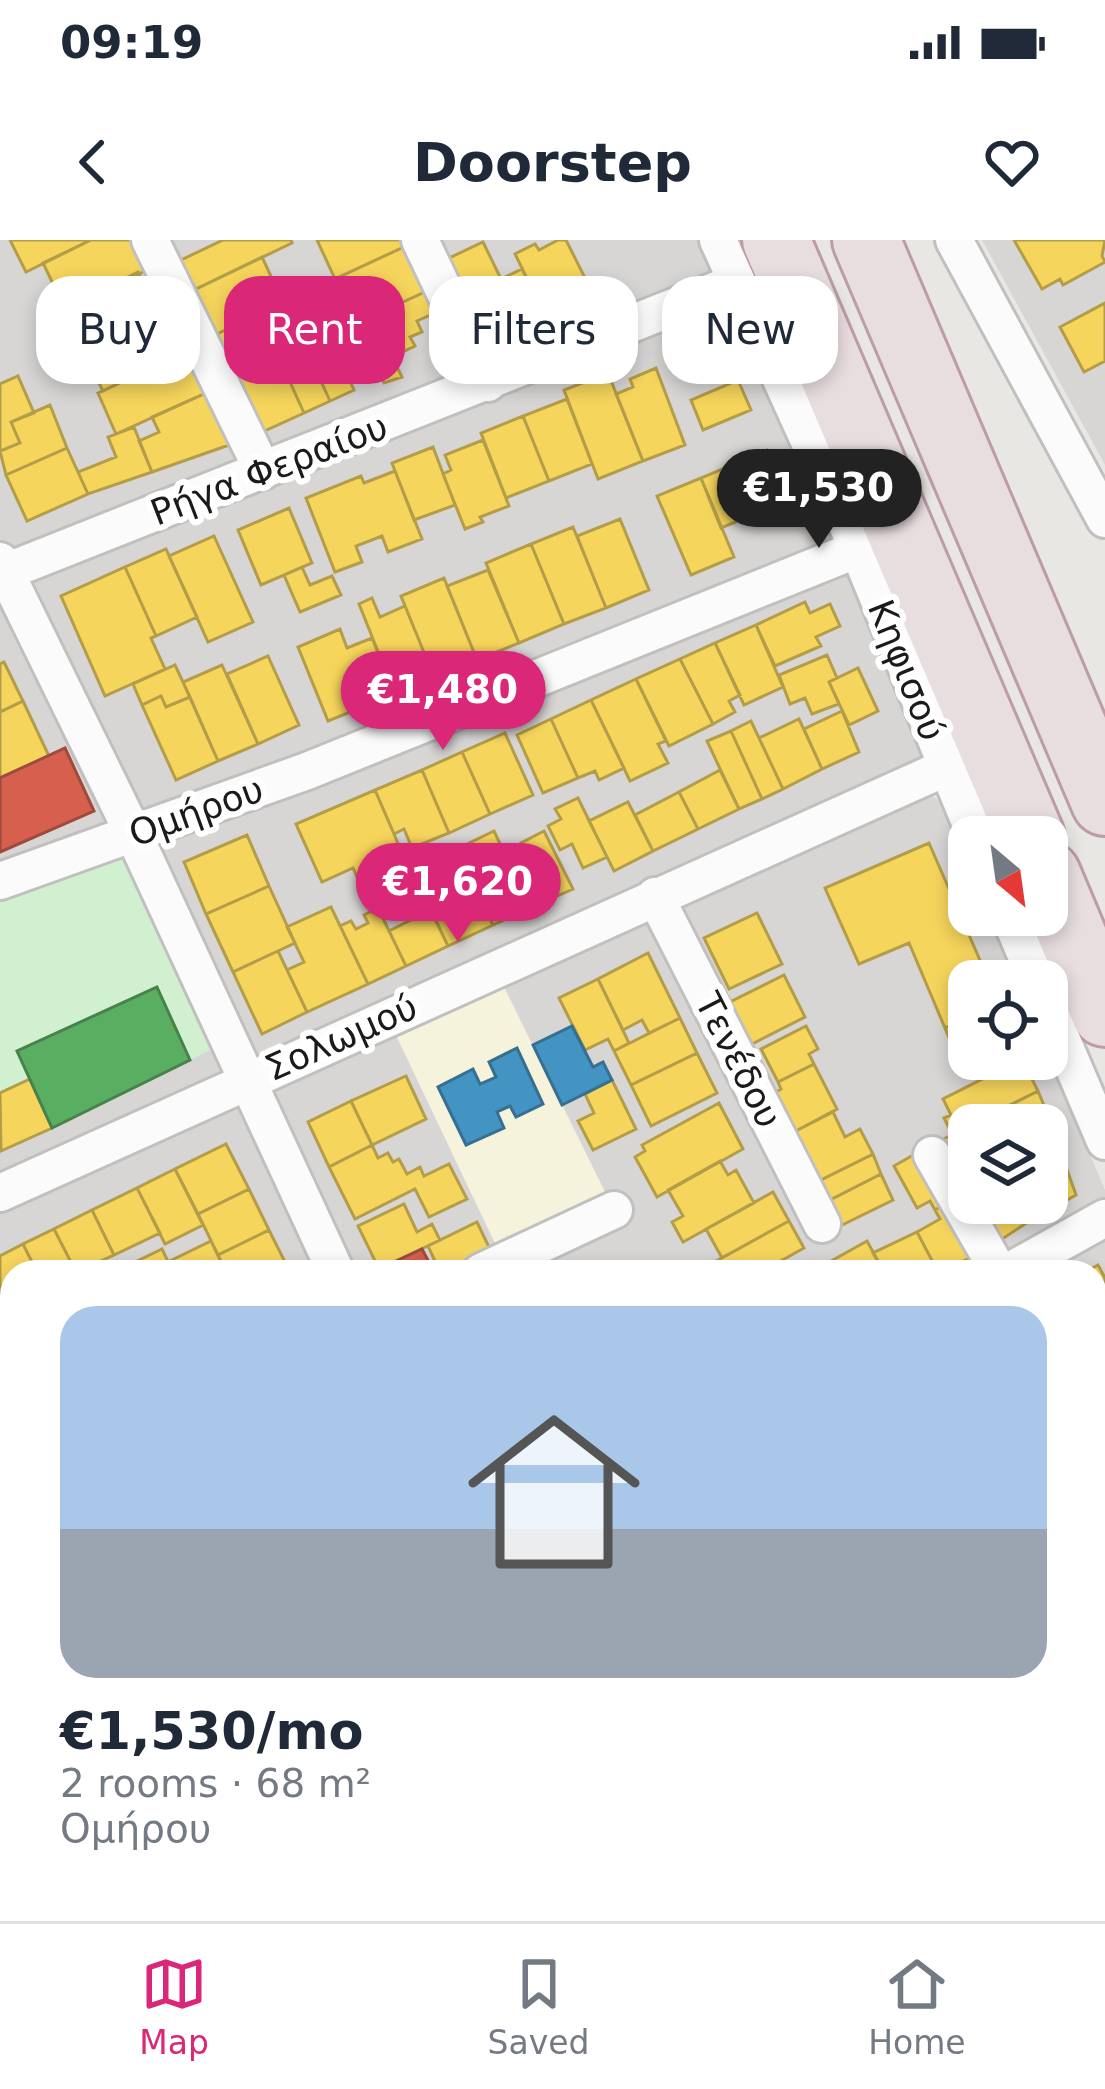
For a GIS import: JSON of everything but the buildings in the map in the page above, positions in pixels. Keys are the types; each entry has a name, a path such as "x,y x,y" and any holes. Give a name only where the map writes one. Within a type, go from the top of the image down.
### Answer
{"highway":[{"path":"866,240 1105,802"},
{"path":"757,261 1021,816"},
{"path":"1068,925 1105,1013"}],"street":[{"path":"151,240 263,471"},
{"path":"420,240 437,276"},
{"name":"Κηφισού","path":"718,240 757,261 858,548 967,816"},
{"path":"954,240 1105,518"},
{"name":"Ρήγα Φεραίου","path":"638,315 757,261"},
{"name":"Ρήγα Φεραίου","path":"2,569 485,384"},
{"name":"Ομήρου","path":"0,881 307,770 858,548"},
{"path":"2,569 133,833 246,1081 321,1260"},
{"name":"Σολωμού","path":"0,1193 947,766"},
{"name":"Τενέδου","path":"655,896 822,1224"},
{"path":"1068,1054 1105,1141"},
{"path":"932,1155 992,1260"},
{"path":"507,1260 614,1210"},
{"path":"1030,1260 1105,1218"}],"shaded area":[{"path":"0,240 700,240 716,276 662,276 662,384 765,384 925,759 0,1178"},
{"path":"982,240 1105,240 1105,465"},
{"path":"928,794 941,801 948,818 948,936 998,936 1007,960 948,960 948,1080 1058,1080 1105,1190 1105,1260 0,1260 0,1208"},
{"path":"504,987 611,1204 501,1256 395,1033"}],"green space":[{"path":"126,856 218,1046 190,1060 156,987 17,1051 30,1079 0,1093 0,902"}]}
